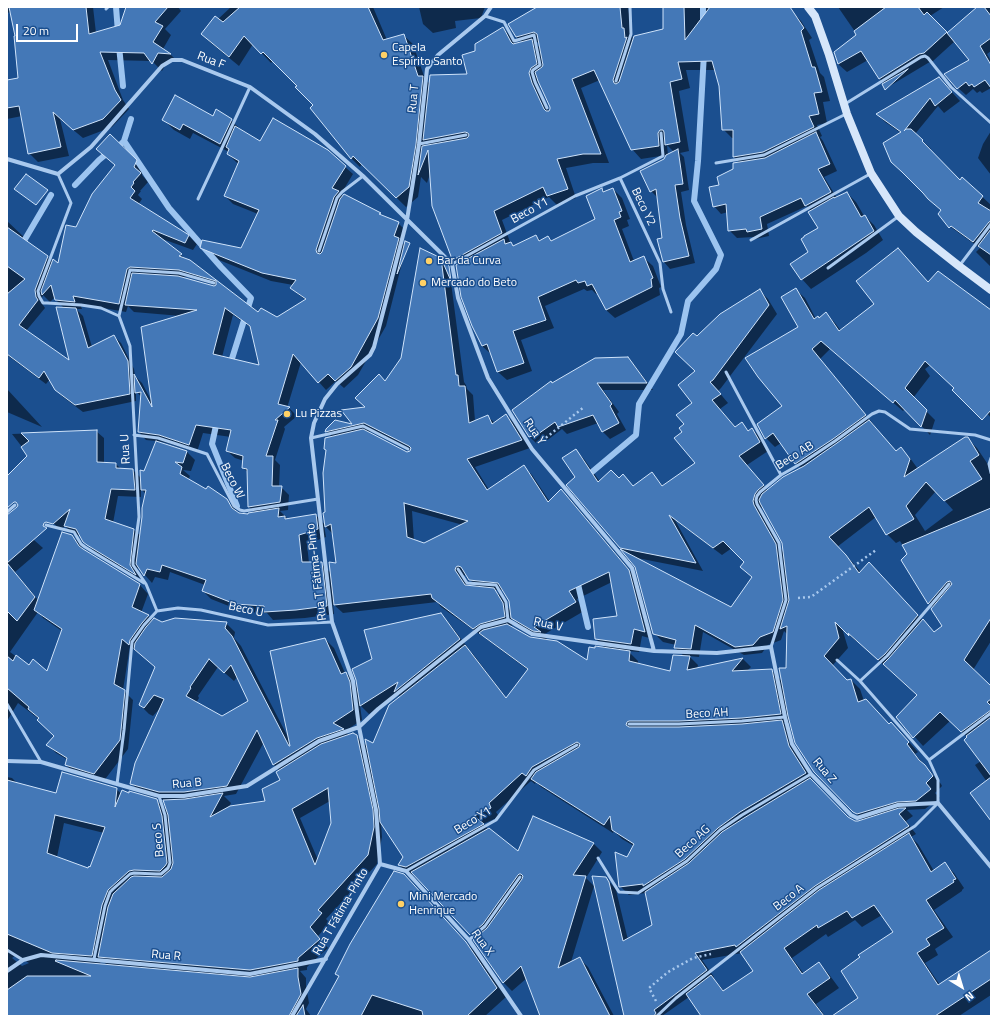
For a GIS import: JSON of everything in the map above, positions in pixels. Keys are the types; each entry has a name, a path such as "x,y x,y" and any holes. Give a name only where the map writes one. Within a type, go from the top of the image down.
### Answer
{"street":[{"name":"Rua T","path":"407,220 419,144 427,69 438,55 485,16 491,7"},
{"path":"808,7 814,16 827,48 847,114 871,173 899,216 916,232 991,290"},
{"name":"Rua F","path":"58,174 91,147 162,66 172,60 182,60 250,87 315,134 363,176 407,220"},
{"path":"7,159 58,174"},
{"path":"407,220 452,264"},
{"name":"Rua T Fátima-Pinto","path":"292,1016 380,864 376,810 359,727 353,681 332,622 311,438 314,423 325,400 337,384 370,355 372,351 407,220"},
{"name":"Rua Y","path":"452,264 458,298 488,378 532,449 632,568 654,651"},
{"path":"359,727 378,709 481,626 508,620"},
{"name":"Rua V","path":"508,620 532,634 654,651 717,653 771,647"},
{"name":"Rua Z","path":"771,647 792,744 811,774 851,815 857,818 898,805 938,803"},
{"name":"Rua B","path":"7,761 41,762 159,796 184,796 247,786 320,741 359,727"},
{"path":"938,803 991,867"},
{"path":"380,864 406,871"},
{"name":"Rua X","path":"406,871 469,940 522,1016"},
{"name":"Rua R","path":"7,971 24,960 41,955 250,974 326,959"}],"lane":[{"path":"616,80 631,34 630,7"},
{"path":"485,16 504,22 514,41 534,35 540,65 532,72 547,108"},
{"path":"844,104 925,56 951,88 991,123"},
{"path":"198,199 250,87"},
{"path":"716,163 764,155 847,114"},
{"name":"Beco Y2","path":"660,133 663,156 620,178 660,263 662,289 671,312"},
{"path":"419,144 466,135"},
{"path":"751,240 871,173"},
{"path":"58,174 71,203 38,291 43,303 101,308 119,316 130,270 179,273 214,283"},
{"path":"320,251 337,198 342,192 363,176"},
{"name":"Beco Y1","path":"452,264 575,196 620,178"},
{"path":"828,268 899,216"},
{"path":"959,266 991,224"},
{"name":"Rua U","path":"119,316 130,346 139,517 133,565 146,584 157,611"},
{"path":"726,372 780,475"},
{"name":"Beco AB","path":"771,647 786,600 779,543 757,504 757,496 760,492 780,475 802,463 872,414 879,411 885,412 910,429 975,435 991,440"},
{"path":"311,438 363,426 408,449"},
{"name":"Beco W","path":"134,435 158,438 207,454 234,506 240,510 318,499"},
{"path":"991,458 989,464 991,473"},
{"path":"7,512 15,505"},
{"path":"46,525 74,532 84,547 146,584"},
{"path":"458,568 468,582 496,585 506,602 508,620"},
{"path":"860,682 887,656 949,584"},
{"name":"Beco U","path":"157,611 178,608 201,610 268,624 332,622"},
{"path":"116,784 124,730 132,642 144,625 157,611"},
{"path":"837,660 860,682 929,760 938,780 938,803"},
{"path":"7,704 41,762"},
{"path":"929,760 991,713"},
{"name":"Beco AH","path":"629,724 679,724 785,717"},
{"name":"Beco X1","path":"406,871 496,820 534,770 577,745"},
{"name":"Beco AG","path":"598,858 619,892 638,893 686,862 720,830 742,815 811,774"},
{"name":"Beco S","path":"94,959 105,906 110,892 130,874 161,874 168,868 170,863 165,815 159,796"},
{"name":"Beco A","path":"657,1016 676,998 817,888 915,826 938,803"},
{"path":"469,940 484,926 520,878"},
{"path":"7,950 24,960"}],"path":[{"path":"532,449 584,407"},
{"path":"786,600 811,597 876,550"},
{"path":"662,1012 649,988 668,972 694,958 716,952"}],"building":[{"path":"9,7 86,7 89,34 120,25 126,7 168,7 155,22 163,26 153,42 171,54 158,53 152,64 144,53 100,52 115,90 121,100 103,119 73,130 53,112 61,147 28,154 19,106 7,108 7,80 18,78 15,36"},
{"path":"240,7 368,7 383,40 404,34 418,76 423,76 416,144 409,187 396,198 353,156 351,159 310,108 313,105 295,87 297,86 263,52 261,54 244,36 229,57 201,34 215,16 223,22"},
{"path":"537,7 620,7 622,28 624,28 625,38 627,37 613,80 616,84 619,82 634,36 663,29 663,7 684,7 685,40 710,7 790,7 804,28 801,31 812,67 815,67 822,92 814,93 819,114 809,116 814,127 763,152 733,157 733,130 722,130 719,86 712,61 678,62 682,79 670,82 680,142 665,145 664,132 663,130 660,130 658,133 659,146 631,150 594,70 572,79 601,154 583,154 557,159 568,189 547,196 543,187 494,211 502,233 453,260 432,206 428,150 418,175 422,146 467,138 469,135 465,132 423,140 430,75 467,74 462,55 475,51 475,44 503,27 513,44 532,39 537,64 531,68 529,73 544,109 549,111 550,107 535,72 543,65 537,34 534,32 516,37 508,24"},
{"path":"886,7 918,7 924,15 927,12 947,32 924,53 919,54 879,79 861,51 838,64 834,52 856,35 854,31"},
{"path":"977,7 984,7 991,16 991,38 980,46 991,65 991,88 985,80 974,87 972,84 969,86 966,82 957,89 944,74 969,60 947,33"},
{"path":"908,69 885,90 882,84"},
{"path":"939,77 952,92 935,106 930,98 904,131 906,129 911,129 960,180 962,177 983,196 978,203 991,211 991,221 973,242 951,226 949,228 938,214 941,210 891,162 883,143 901,132 876,114"},
{"path":"175,95 213,116 216,109 232,119 220,144 183,124 180,130 162,120"},
{"path":"273,118 328,150 346,166 332,188 339,191 334,197 316,250 317,253 320,254 322,252 340,199 344,194 381,213 379,214 399,222 394,236 399,238 378,318 351,367 335,381 328,374 318,383 293,354 278,404 290,407 275,420 278,420 266,456 273,456 272,486 282,486 280,502 248,507 247,469 242,468 243,456 226,451 231,430 196,425 189,445 159,435 138,432 141,392 135,393 134,374 152,407 141,327 197,310 125,305 132,273 178,276 214,286 216,285 216,281 179,270 130,267 127,269 119,304 73,296 75,302 55,300 51,285 42,295 41,291 53,259 58,263 66,225 76,227 92,194 115,165 96,149 110,134 137,160 134,167 141,173 133,182 134,183 131,187 135,191 130,198 189,235 185,243 153,230 152,231 182,254 179,256 190,260 258,312 261,308 277,317 306,299 290,288 296,280 262,273 200,248 202,240 241,248 259,210 224,196 239,161 227,154 229,149 226,147 235,126 260,141","holes":["225,308 250,326 259,365 213,354"]},
{"path":"816,132 830,164 818,169 831,192 805,206 801,198 760,217 762,229 747,232 746,229 728,231 726,204 713,207 709,187 719,185 717,177 733,169 733,163 765,158"},
{"path":"678,149 683,184 675,185 680,218 689,256 663,262 657,239 662,238 656,189 650,192 640,171 664,159 666,155"},
{"path":"26,174 48,190 36,205 14,189"},
{"path":"602,188 603,192 613,188 622,211 619,212 621,217 614,220 630,262 644,256 653,278 651,279 652,287 606,310 592,284 587,286 585,281 578,283 576,280 538,297 546,320 513,331 524,363 497,372 487,344 482,346 472,326 461,297 456,265 504,239 505,244 511,242 513,246 536,235 539,241 548,236 551,241 595,219 586,196"},
{"path":"847,192 861,217 865,215 874,231 801,280 790,264 808,252 801,239 818,228 808,212 834,197"},
{"path":"7,227 48,256 35,290 38,300 19,325 69,360 56,307 76,308 88,348 114,335 128,361 130,394 75,405 55,390 44,371 39,378 7,354 7,294 25,279 7,266"},
{"path":"991,229 991,255 978,246"},
{"path":"405,241 410,243 397,274"},
{"path":"420,248 441,258 456,375 458,375 459,386 465,386 469,423 488,415 492,424 506,414 522,440 467,459 487,490 524,465 548,502 561,489 629,570 645,632 634,629 631,644 595,639 593,619 617,616 609,572 569,591 576,602 534,627 541,632 533,631 511,618 509,601 498,583 469,580 461,567 458,566 455,570 465,585 494,588 503,603 505,617 480,624 473,629 432,598 431,594 334,605 329,562 336,563 331,524 325,527 323,513 325,512 323,473 326,450 324,449 325,438 363,429 407,452 410,451 411,448 364,423 325,432 335,420 352,424 341,410 365,407 355,398 379,374 385,381 401,358","holes":["404,503 468,521 424,543 407,537"]},
{"path":"898,248 928,282 938,271 991,310 991,410 982,420 952,390 954,388 925,361 905,388 927,410 921,427 895,400 893,403 821,341 812,349 866,415 795,464 773,433 765,439 757,424 782,406 758,377 745,358 798,327 781,297 796,288 814,319 818,316 819,318 826,312 839,331 874,304 856,281"},
{"path":"441,258 449,266 451,281"},
{"path":"760,289 769,305 710,382 721,394 712,400 735,427 742,422 748,431 752,428 760,442 739,456 764,485 755,494 753,501 776,544 783,600 773,632 760,637 753,645 735,647 695,625 691,649 674,648 676,640 653,634 635,567 620,549 731,607 752,577 740,567 744,562 723,541 713,548 669,515 696,563 620,548 566,485 575,477 562,458 576,449 598,482 611,470 619,478 623,474 633,486 652,472 662,486 695,463 674,438 682,432 679,428 684,424 676,415 692,403 678,385 695,371 675,352 693,333 697,336 720,314"},
{"path":"628,357 647,383 597,383 612,404 610,406 619,423 602,432 593,415 558,427 555,422 538,434 529,437 512,410 551,381 552,383 595,358"},
{"path":"869,420 896,451 901,447 910,459 904,477 965,437 968,437 979,455 970,461 982,479 944,501 926,482 906,506 914,519 886,535 869,507 829,537 846,555 859,573 869,562 918,615 885,654 878,660 848,633 849,636 835,622 839,638 824,656 847,680 851,679 858,702 866,699 889,724 891,722 909,742 907,744 933,776 926,783 931,789 916,801 897,802 857,814 853,812 814,772 795,743 788,716 779,668 786,668 787,626 780,629 789,600 782,543 759,500 762,494 783,477 804,466"},
{"path":"97,430 97,462 116,463 116,468 133,469 135,490 111,489 105,519 134,529 130,565 136,575 83,542 76,529 64,526 70,509 53,524 46,522 44,523 43,526 47,528 7,563 7,515 18,505 14,502 7,508 7,476 27,456 21,447 29,441 21,433"},
{"path":"156,441 187,451 183,463 175,462 182,467 180,474 206,489 208,486 227,499 232,508 239,513 248,514 279,508 278,517 285,516 285,519 316,514 318,529 299,535 302,562 322,562 327,606 264,612 264,606 235,604 202,591 206,580 162,565 160,572 147,569 144,576 136,564 142,508 146,490 141,490 140,470 144,471"},
{"path":"991,508 991,618 964,660 991,686 991,699 987,702 991,706 991,710 961,732 940,712 913,738 896,717 917,695 883,664 923,619 934,632 942,626 931,609 952,584 950,581 947,582 928,604 901,560 907,554 902,545"},
{"path":"62,532 72,535 79,546 83,549 140,584 132,607 149,615 130,640 129,645 122,639 114,684 125,690 120,740 94,774 65,765 67,758 46,745 54,736 37,720 39,718 28,709 29,707 7,688 7,656 13,661 16,655 29,665 33,659 47,671 62,629 34,610"},
{"path":"7,563 35,597 17,621 7,611"},
{"path":"441,613 460,639 394,692 398,682 360,706 356,680 352,669 372,659 364,630"},
{"path":"154,618 162,622 175,618 227,622 225,628 232,636 289,746 270,651 325,638 341,674 346,672 350,682 353,710 333,723 344,729 317,738 273,765 257,730 227,786 184,792 159,792 130,784 135,763 164,699 154,695 144,708 139,705 155,667 134,649 135,643","holes":["209,659 224,673 231,665 248,701 222,716 186,696 191,688 190,687"]},
{"path":"507,624 530,637 557,641 587,660 589,647 595,648 595,646 630,651 629,661 670,671 673,655 690,656 687,670 743,658 732,671 772,669 781,714 742,718 679,721 629,721 626,725 629,727 679,727 742,724 782,720 789,746 806,773 740,812 718,828 685,859 643,886 643,884 619,887 615,852 627,857 634,844 612,830 610,816 604,825 531,779 536,772 579,747 580,744 577,742 532,767 526,776 522,773 489,803 491,808 474,816 484,824 406,867 398,865 403,857 380,822 379,809 365,739 373,743 389,705 465,645 506,698 528,669 479,633 483,630"},
{"path":"991,717 991,776 964,740 967,737 966,736"},
{"path":"353,733 357,735 373,810 374,827 368,855 318,910 322,913 310,927 320,939 298,958 298,961 250,970 98,957 108,907 113,894 131,877 162,877 171,869 173,863 168,815 163,800 185,799 223,793 210,817 230,806 265,801 262,789 280,780 276,772 321,744","holes":["328,788 331,823 315,865 292,809"]},
{"path":"62,772 117,788 115,807 122,790 157,799 162,816 167,863 160,871 129,871 108,890 102,905 92,956 52,953 7,934 7,780 56,793","holes":["55,815 105,827 90,867 89,866 88,868 47,853"]},
{"path":"991,777 991,821 970,793"},
{"path":"810,778 848,817 855,821 899,808 906,808 899,814 909,826 815,886 736,947 735,945 695,953 707,970 654,1010 656,1013 654,1016 624,1016 592,876 606,877 609,882 623,941 652,925 645,892 689,863 722,832"},
{"path":"533,816 594,843 573,875 586,876 558,968 580,957 610,1016 540,1016 521,966 503,983 473,940 487,928 522,879 523,876 521,874 518,875 483,924 470,935 411,872 489,828 518,851"},
{"path":"909,833 931,872 945,862 956,879 953,880 954,882 926,900 944,928 926,939 930,945 917,953 938,985 991,950 991,979 935,1016 832,1016 858,998 841,971 860,957 858,955 893,932 874,905 852,918 847,911 818,928 817,925 784,948 802,974 819,962 830,978 807,994 824,1016 701,1016 686,994 711,975 723,991 753,971 740,952 819,890"},
{"path":"394,871 404,874 466,942 497,988 467,1016 423,1016 422,1011 372,995 361,1016 317,1016 339,976 335,974 350,944"},
{"path":"55,961 250,977 298,968 301,994 289,1016 7,1016 7,990 27,976 91,976"},
{"path":"303,1005 305,1016 296,1016"}],"waterway":[{"path":"116,7 118,32"},
{"path":"703,7 703,24"},
{"path":"119,46 123,86"},
{"path":"586,477 636,435 639,404 681,334 688,301 716,269 721,255 694,201 698,161 704,53"},
{"path":"121,144 124,141 131,119"},
{"path":"124,141 169,208 221,267 251,298 230,365"},
{"path":"75,185 99,160 110,151"},
{"path":"21,246 51,195"},
{"path":"217,421 212,444 237,506"},
{"path":"577,580 588,627"}],"place":[{"name":"Capela Espírito Santo","path":"384,55"},
{"name":"Bar da Curva","path":"429,261"},
{"name":"Mercado do Beto","path":"423,283"},
{"name":"Lu Pizzas","path":"287,414"},
{"name":"Mini Mercado Henrique","path":"401,904"}]}
